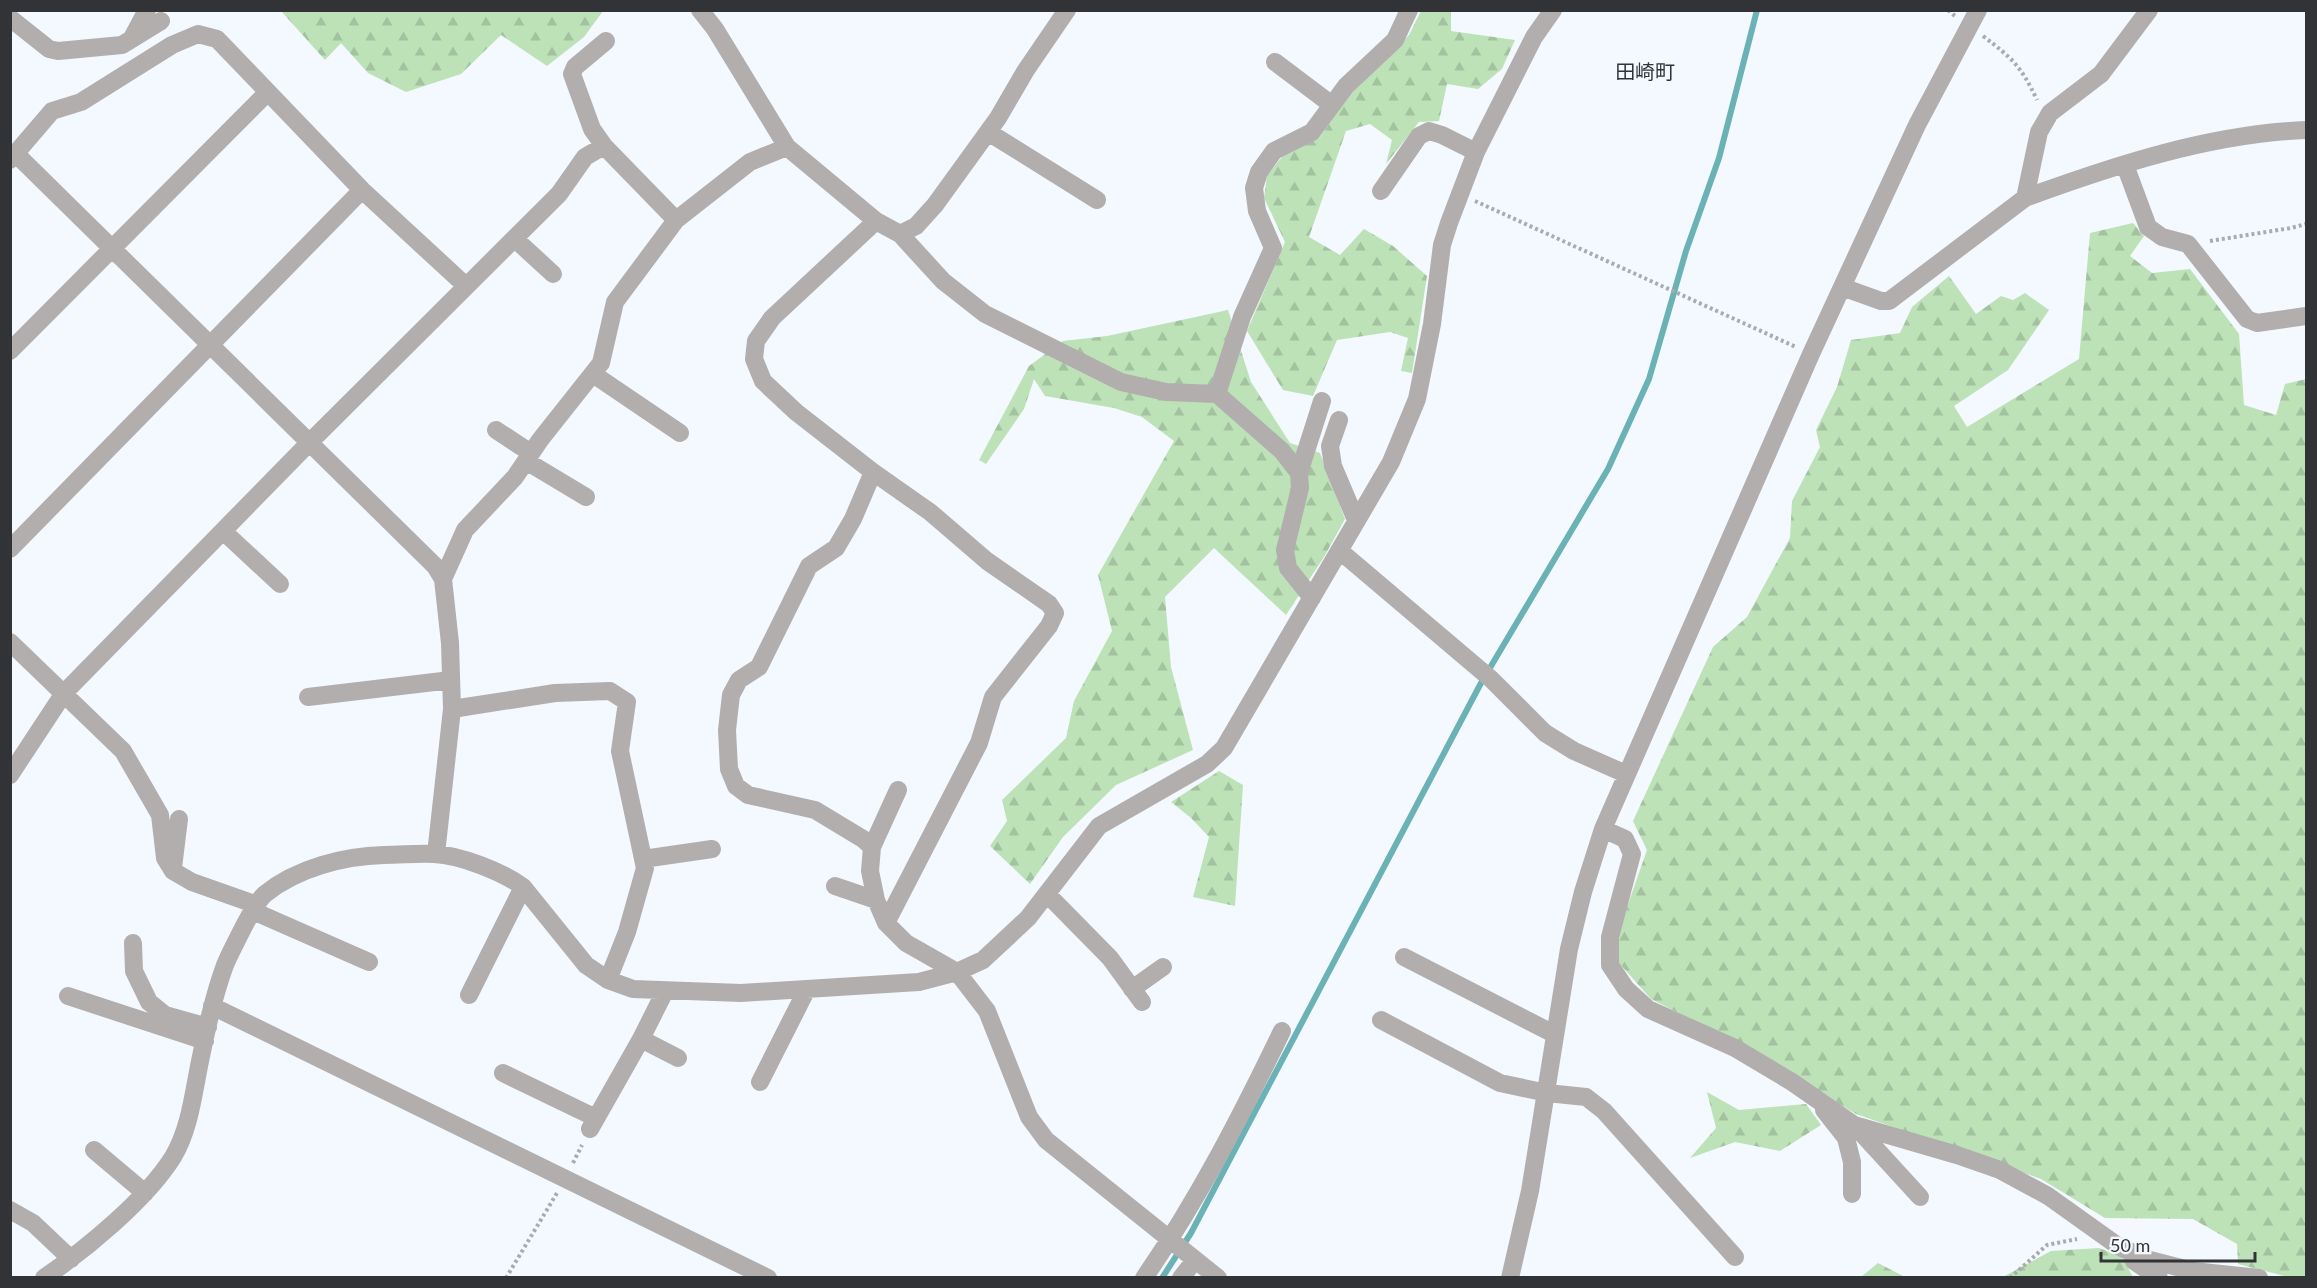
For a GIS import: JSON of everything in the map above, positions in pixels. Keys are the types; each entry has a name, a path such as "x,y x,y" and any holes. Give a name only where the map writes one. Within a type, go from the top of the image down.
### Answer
{"street":[{"path":"700,10 715,29 787,147 876,221 900,234 943,281 985,314 1121,382 1166,392 1217,394 1282,451 1299,473"},
{"path":"900,234 916,226 935,205 988,132 1067,10"},
{"path":"1217,394 1242,316 1273,248 1257,211 1254,188 1259,172 1274,151 1312,132 1346,86 1395,40 1409,10"},
{"path":"44,1278 70,1259 145,1193 174,1156 187,1125 212,1006 226,964 264,895 294,876 343,860 377,855 436,854 486,867 523,887 586,965 608,980 633,988 741,993 919,982 957,972 983,960 1028,918 1100,826 1207,764 1224,748 1391,462 1417,399 1432,324 1442,245 1476,152 1534,37 1553,10"},
{"path":"2025,198 2039,132 2050,113 2101,74 2149,10"},
{"path":"10,18 49,49 58,51 122,45 132,39 154,16"},
{"path":"1510,1278 1530,1191 1569,949 1583,892 1603,829 1811,354 1917,125 1973,18"},
{"path":"444,579 435,566 112,248 13,157 52,111 81,102 172,45 198,34 217,39 362,190 466,286"},
{"path":"606,41 575,67 572,74 592,129 604,146 676,220"},
{"path":"1275,62 1335,101"},
{"path":"1296,64 1335,101"},
{"path":"10,351 267,93"},
{"path":"1842,287 1881,301 1889,301 2025,198 2078,178 2208,142 2307,130"},
{"path":"1381,191 1419,136 1429,131 1476,152"},
{"path":"988,132 1097,200"},
{"path":"10,775 63,693 559,194 585,157 604,146"},
{"path":"436,854 452,709 450,643 444,579 465,530 515,477 601,363 615,302 676,220 750,162 787,147"},
{"path":"2125,165 2148,227 2162,237 2188,244 2247,319 2257,323 2307,316"},
{"path":"10,549 362,190"},
{"path":"876,221 772,318 756,341 754,359 763,381 796,412 873,472 930,512 987,561 1049,604 1055,613 1049,626 993,697 979,743 886,923"},
{"path":"514,238 553,274"},
{"path":"593,374 680,433"},
{"path":"1312,598 1288,568 1284,550 1300,488 1299,473 1322,401"},
{"path":"1339,420 1330,446 1333,466 1356,520"},
{"path":"496,430 529,457 586,497"},
{"path":"872,847 863,838 815,810 748,795 736,786 729,769 727,730 731,695 739,680 759,667 809,566 836,548 853,519 873,472"},
{"path":"223,531 280,584"},
{"path":"1340,551 1485,674 1545,733 1574,751 1626,774"},
{"path":"10,642 123,751 160,815 165,858 173,871 192,882 255,908 369,962"},
{"path":"308,697 451,680"},
{"path":"452,709 566,693 610,691 627,702 620,751 645,868 627,932 608,980"},
{"path":"898,790 872,847 870,870 876,900 886,923 906,943 957,972 987,1011 1029,1117 1046,1140 1218,1278"},
{"path":"173,871 179,819"},
{"path":"1603,829 1625,839 1632,854 1610,937 1610,965 1626,989 1648,1009 1735,1048 1854,1125 1920,1197"},
{"path":"643,859 712,849"},
{"path":"835,886 876,900"},
{"path":"469,995 523,887"},
{"path":"1047,894 1110,958 1137,996 1163,968"},
{"path":"133,943 134,971 149,1002 165,1015 206,1034"},
{"path":"1404,957 1554,1034"},
{"path":"760,1082 807,989"},
{"path":"502,1073 593,1123 641,1039 665,991"},
{"path":"68,996 206,1034"},
{"path":"212,1006 768,1278"},
{"path":"1381,1020 1500,1083 1547,1093 1586,1097 1604,1111 1735,1257"},
{"path":"1181,1278 1182,1250 1237,1123 1282,1031"},
{"path":"641,1039 678,1058"},
{"path":"1814,1097 1846,1138 1852,1162 1852,1194"},
{"path":"1854,1125 2000,1170 2048,1196 2107,1238 2146,1259 2193,1271 2258,1277"},
{"path":"94,1150 145,1193"},
{"path":"10,1210 33,1223 70,1259"},
{"path":"1144,1278 1182,1250"},
{"path":"2130,1251 2134,1261 2159,1278"}],"path":[{"path":"1948,10 1973,18 2012,58 2040,106 2050,113"},
{"path":"1461,194 1811,354"},
{"path":"2188,244 2307,224"},
{"path":"506,1278 566,1179 593,1123"},
{"path":"2010,1278 2047,1245 2070,1240 2107,1238"}],"green space":[{"path":"281,11 603,11 584,37 547,66 501,35 461,74 406,92 368,73 341,43 325,60"},
{"path":"1421,11 1451,11 1451,31 1515,40 1502,69 1478,89 1447,84 1439,121 1419,122 1386,164 1392,140 1370,124 1346,131 1309,237 1340,255 1364,229 1393,246 1427,276 1412,373 1401,371 1408,338 1390,332 1337,340 1313,396 1283,390 1247,331 1285,242 1264,198 1267,175 1282,157 1320,137 1349,95 1409,35"},
{"path":"2133,223 2144,236 2130,256 2152,273 2190,269 2239,334 2244,405 2276,415 2285,384 2306,379 2306,1277 2288,1277 2238,1264 2237,1244 2193,1219 2105,1218 2041,1179 1856,1114 1728,1038 1651,999 1619,963 1619,930 1647,850 1633,821 1713,647 1747,617 1790,538 1792,501 1820,447 1816,430 1837,387 1851,340 1900,333 1912,307 1949,276 1976,314 2001,296 2013,300 2025,293 2049,310 2008,370 1954,406 1967,427 2079,359 2090,233"},
{"path":"1228,310 1251,382 1290,443 1320,453 1345,519 1324,557 1286,615 1214,548 1165,597 1171,667 1193,750 1116,785 1063,837 1030,884 990,846 1007,821 1002,800 1066,738 1074,701 1112,631 1098,575 1174,441 1142,417 1114,408 1045,396 1034,379 1024,409 986,464 979,460 1029,366 1063,341 1107,336"},
{"path":"1219,771 1243,785 1235,906 1193,897 1209,837 1171,802"},
{"path":"1707,1092 1739,1110 1806,1104 1821,1125 1780,1151 1735,1142 1690,1158 1716,1128"},
{"path":"2099,1248 2122,1257 2133,1277 2001,1278 2051,1251"},
{"path":"1878,1263 1905,1277 1861,1277"}],"waterway":[{"path":"1162,1278 1191,1233 1481,683 1608,469 1649,379 1686,251 1719,158 1757,10"}],"district":[{"name":"田崎町","path":"1645,72"}]}
